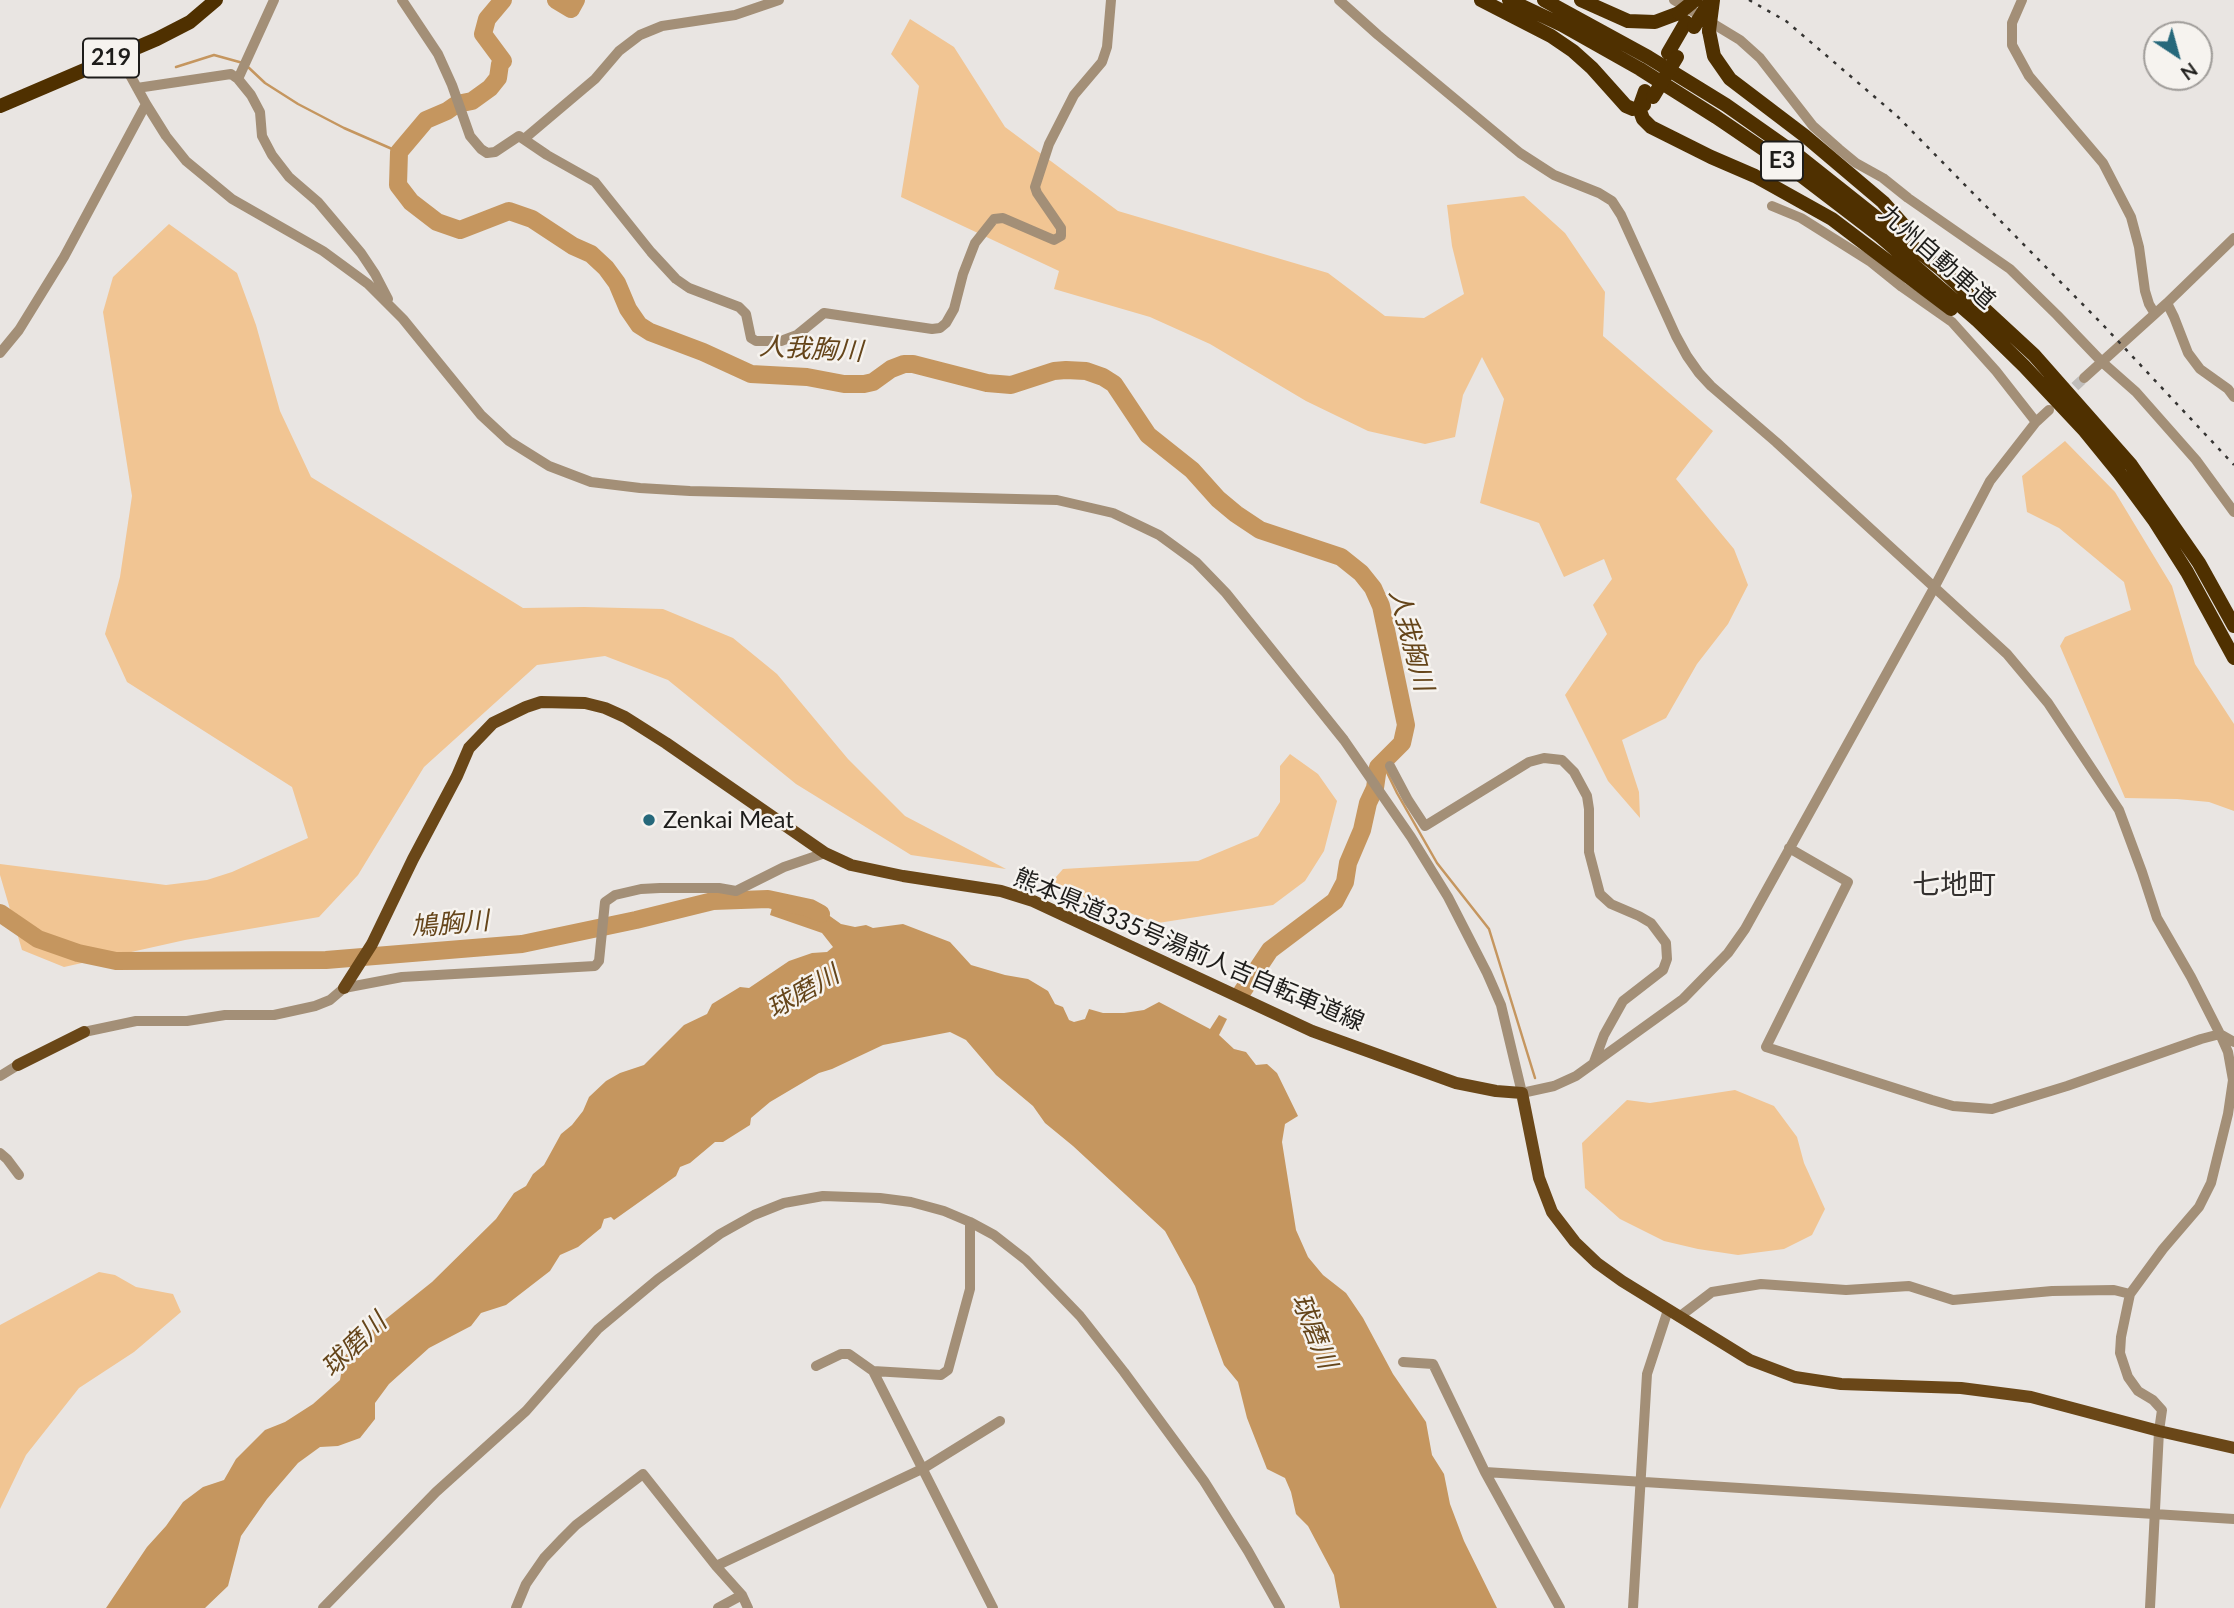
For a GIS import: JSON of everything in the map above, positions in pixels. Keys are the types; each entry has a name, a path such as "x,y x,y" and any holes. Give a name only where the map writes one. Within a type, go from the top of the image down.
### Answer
{"highway":[{"name":"219","path":"0,106 157,39 190,22 216,0"},
{"path":"1481,0 1573,51 1592,68 1626,107 1639,108"},
{"name":"九州自動車道","path":"1508,0 1562,25 1640,69 1791,167 1880,236 1978,321 2085,431 2154,520 2187,572 2234,658"},
{"name":"九州自動車道","path":"1544,0 1648,57 1726,105 1800,157 1941,269 2034,355 2131,465 2199,563 2234,626"},
{"path":"1581,0 1628,21 1655,22 1683,15 1712,0"},
{"path":"1639,108 1672,55 1683,15 1697,0"},
{"path":"1712,0 1709,31 1714,56 1730,79 1805,136 1883,202 1941,269"},
{"path":"1639,108 1643,119 1651,127 1755,176 1832,219 2024,366"}],"main road":[{"name":"熊本県道335号湯前人吉自転車道線","path":"344,988 372,944 457,776 468,748 494,723 526,707 541,702 584,703 606,708 625,717 825,853 850,865 1001,891 1033,901 1312,1031 1456,1083 1522,1093"},
{"path":"18,1065 84,1032"},
{"path":"1522,1093 1539,1178 1552,1212 1575,1242 1597,1263 1750,1360 1795,1377 1841,1384 1961,1388 2031,1397 2234,1448"}],"street":[{"path":"238,79 274,0"},
{"path":"402,0 438,54 470,136 487,153 495,152 517,136 595,182 676,279 689,288 739,307 746,314 751,338 756,341 787,340 824,313 940,328 954,309 975,243 994,219 1003,218 1054,240 1062,236 1061,228 1035,187 1049,144 1074,95 1102,62 1107,47 1111,0"},
{"path":"524,139 595,79 619,51 640,35 662,26 735,15 779,0"},
{"path":"1339,0 1520,153 1554,175 1612,201 1686,356 1699,373 1934,588 1975,622 2022,670 2061,721 2119,810 2157,918 2220,1034 2228,1052 2233,1080 2228,1114 2211,1183 2199,1207 2163,1249 2130,1294 2121,1337 2120,1353 2128,1377 2138,1391 2153,1400 2162,1410 2150,1608"},
{"path":"2022,0 2012,23 2012,45 2029,76 2103,163 2131,217 2139,247 2145,291 2155,313"},
{"path":"1683,15 1740,40 1759,58 1812,126 1839,149 2010,269 2102,362 2136,392 2196,460 2234,512"},
{"path":"119,55 166,136 186,161 232,199 323,251 368,284 393,308 481,415 509,441 549,466 591,482 690,491 1057,500 1112,513 1159,535 1196,562 1226,593 1344,740 1397,815 1448,897 1487,973 1500,1005 1522,1093 1554,1086 1576,1076 1684,999 1728,953 1745,929 1934,588 1990,481 2036,422 2049,411"},
{"path":"137,88 231,74 238,79 260,112 262,136 272,155 289,177 318,202 361,253 393,308"},
{"path":"0,353 19,330 64,257 146,104"},
{"path":"1772,206 1801,218 1871,262 1952,322 1996,371 2036,422"},
{"path":"2084,378 2234,239"},
{"path":"2167,303 2194,361 2234,397"},
{"path":"1390,766 1425,826 1530,762 1544,758 1562,760 1574,772 1587,796 1590,809 1589,852 1600,894 1611,904 1651,923 1666,943 1667,959 1662,970 1623,1000 1604,1035 1594,1062"},
{"path":"1789,848 1848,882 1766,1047 1953,1106 1992,1109 2220,1034 2234,1042"},
{"path":"84,1032 136,1021 187,1021 225,1015 274,1015 315,1006 330,1000 344,988 402,976 595,966 598,961 605,902 615,894 641,889 719,888 736,891 784,867 825,853"},
{"path":"0,1076 18,1065"},
{"path":"0,1153 8,1159 19,1175"},
{"path":"323,1608 436,1492 526,1411 598,1329 658,1279 720,1234 754,1215 784,1203 823,1196 880,1198 911,1202 944,1211 994,1235 1026,1260 1080,1316 1124,1372 1204,1482 1280,1608"},
{"path":"873,1371 941,1375 948,1370 970,1289 971,1222"},
{"path":"1633,1608 1647,1374 1674,1313 1712,1292 1760,1284 1846,1290 1909,1286 1953,1300 2052,1291 2114,1290 2130,1294"},
{"path":"816,1366 841,1354 849,1354 873,1371 993,1608"},
{"path":"1403,1362 1433,1364 1485,1472 1560,1608"},
{"path":"716,1566 924,1468 1000,1421"},
{"path":"1485,1472 2234,1519"},
{"path":"516,1608 526,1584 544,1558 576,1525 643,1474 742,1595 748,1608"},
{"path":"718,1608 742,1595"}],"shaded area":[{"path":"910,19 954,47 1005,127 1118,211 1328,273 1385,316 1424,318 1464,294 1452,246 1447,205 1524,196 1565,233 1605,292 1603,336 1713,431 1676,479 1734,549 1748,585 1728,624 1697,664 1666,718 1622,740 1639,792 1640,818 1608,781 1565,695 1607,634 1593,605 1612,579 1604,559 1564,577 1539,523 1480,503 1504,399 1482,357 1463,395 1455,437 1425,444 1368,431 1306,401 1210,344 1150,317 1054,289 1059,271 901,197 919,86 891,54"},
{"path":"169,224 237,273 256,325 280,411 311,477 523,608 663,609 733,638 777,674 848,759 905,816 1006,869 911,855 796,784 668,680 605,656 537,665 424,767 358,875 319,917 185,940 64,967 22,950 0,875 0,864 166,885 207,880 232,872 308,838 292,787 127,682 105,634 120,577 132,496 103,312 113,277"},
{"path":"2065,441 2115,492 2172,586 2195,664 2234,724 2234,811 2209,802 2125,798 2060,646 2065,637 2131,610 2124,582 2059,528 2027,512 2022,476"},
{"path":"1290,754 1318,774 1337,801 1324,851 1305,881 1273,905 1158,923 1049,885 1063,869 1198,861 1258,836 1280,802 1280,766"},
{"path":"1735,1090 1774,1106 1797,1137 1804,1163 1825,1209 1812,1235 1784,1249 1738,1255 1698,1249 1664,1241 1620,1219 1585,1188 1582,1143 1627,1100 1650,1103"},
{"path":"99,1272 115,1275 136,1287 173,1294 181,1312 134,1352 79,1388 26,1455 0,1509 0,1325"}],"water":[{"name":"球磨川","path":"779,894 786,911 796,913 799,904 827,914 841,924 855,927 866,925 873,928 903,924 950,942 971,965 1028,979 1048,991 1055,1004 1063,1007 1069,1020 1074,1022 1085,1019 1089,1009 1103,1013 1124,1013 1144,1010 1159,1002 1210,1029 1219,1015 1227,1019 1219,1035 1234,1049 1246,1052 1256,1065 1267,1064 1277,1073 1298,1116 1285,1124 1282,1142 1296,1230 1308,1257 1323,1275 1346,1293 1363,1318 1393,1374 1426,1422 1432,1455 1444,1474 1450,1504 1464,1541 1497,1608 1340,1608 1334,1575 1308,1526 1296,1514 1285,1478 1267,1469 1247,1418 1238,1382 1224,1365 1195,1286 1165,1231 1045,1123 1033,1106 996,1075 966,1040 950,1032 883,1045 819,1073 770,1102 751,1118 750,1125 723,1142 715,1142 690,1163 680,1167 676,1176 614,1220 611,1217 604,1219 601,1228 578,1247 560,1255 550,1271 506,1305 481,1313 471,1326 429,1348 389,1384 375,1403 375,1419 360,1438 338,1446 320,1447 298,1463 267,1499 241,1536 228,1586 205,1608 106,1608 147,1547 183,1502 203,1487 224,1480 236,1459 265,1430 285,1422 313,1404 340,1380 344,1357 357,1342 432,1282 496,1219 514,1193 526,1186 533,1174 544,1165 561,1134 583,1111 589,1097 606,1081 644,1065 684,1025 707,1014 712,1004 740,987 749,988 789,961 812,953 827,952 833,947 822,933 770,915"}],"waterway":[{"name":"人我胸川","path":"503,0 487,19 483,34 503,61 498,78 490,88 472,101 457,104 426,120 399,152 398,185 411,202 437,222 460,230 509,211 532,219 573,246 591,254 606,268 639,325 751,374 864,384 873,382 891,369 913,364 987,383 1011,385 1054,371 1086,371 1103,377 1114,384 1148,435 1192,470 1218,499 1236,514 1260,530 1341,557 1361,573 1373,588 1381,606 1406,725 1402,743 1378,767 1375,788 1368,803 1362,830 1348,863 1345,882 1335,901 1270,950 1242,992"},
{"name":"人我胸川","path":"556,0 571,9 576,0"},
{"path":"176,67 214,55 243,63"},
{"path":"248,67 265,83 298,104 399,152"},
{"path":"1382,762 1437,863 1489,929 1535,1078"},
{"name":"鳩胸川","path":"0,913 38,939 78,953 116,961 326,960 522,944 713,901 768,899 810,908 821,914"}],"tunnel":[{"path":"2064,397 2084,378"}],"railway":[{"path":"1749,0 1786,21 1897,116 2104,326 2234,465"}],"place":[{"name":"Zenkai Meat","path":"649,820"}],"district":[{"name":"七地町","path":"1954,885"}]}
